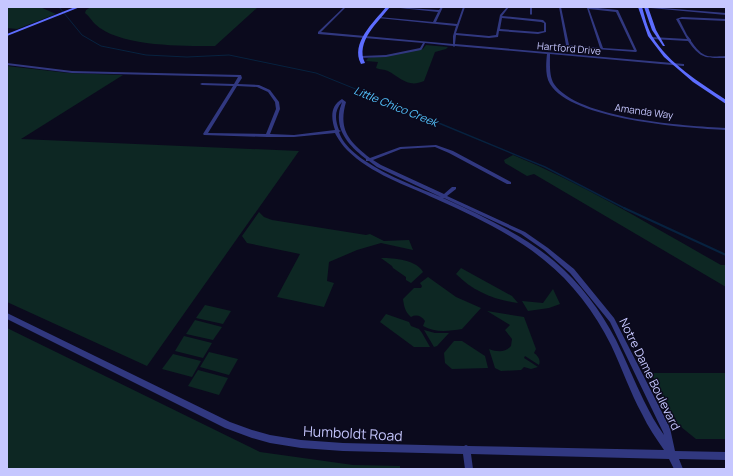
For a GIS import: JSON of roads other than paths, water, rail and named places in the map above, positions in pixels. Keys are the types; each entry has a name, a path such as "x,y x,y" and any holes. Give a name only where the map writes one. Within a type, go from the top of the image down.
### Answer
{"street":[{"path":"7,35 78,7"},
{"name":"Hartford Drive","path":"345,7 319,33 684,65"},
{"path":"388,7 367,38 364,45 363,57 386,56 421,49 424,43"},
{"path":"381,18 392,7 440,11"},
{"path":"434,23 442,7"},
{"path":"454,46 455,34 464,7"},
{"path":"455,34 497,36 501,17 508,7"},
{"path":"531,7 531,14"},
{"path":"560,7 569,56"},
{"path":"551,45 633,52 636,50 617,11 582,7"},
{"path":"645,7 726,14"},
{"path":"645,7 646,27 652,38 676,65 726,102"},
{"path":"645,7 653,28 669,51 684,65 726,97"},
{"path":"588,8 602,49"},
{"path":"404,20 412,9"},
{"path":"499,30 538,33 545,32 545,23 542,21 501,17"},
{"path":"381,18 458,25"},
{"path":"726,20 678,18 690,40 703,55 707,57 726,56"},
{"path":"652,38 690,40"},
{"name":"Amanda Way","path":"548,54 552,85 563,96 579,104 601,112 628,119 726,129"},
{"path":"7,64 72,72 240,76 241,77 206,134 294,136 342,131"},
{"path":"202,84 265,88 269,91 277,102 278,109 267,136"},
{"name":"Notre Dame Boulevard","path":"672,454 645,413 609,335 589,304 558,267 509,233 442,198 379,166 370,160 343,134 339,112 344,102 342,100 337,104 334,110 334,125 336,131 344,144 364,162 386,175 442,198 523,233 546,249 572,271 612,320 667,431 672,454"},
{"path":"364,162 400,148 436,146 451,152 509,183"},
{"path":"442,198 454,188"},
{"name":"Humboldt Road","path":"7,316 138,379 228,425 261,436 301,444 343,447 726,456"},
{"path":"466,449 469,469"},
{"path":"672,454 679,469"}],"waterway":[{"name":"Little Chico Creek","path":"59,7 82,35 101,46 146,55 187,57 229,55 316,73 432,120"},
{"name":"Little Chico Creek","path":"429,119 545,167 625,208"},
{"name":"Little Chico Creek","path":"625,208 726,255"}]}
